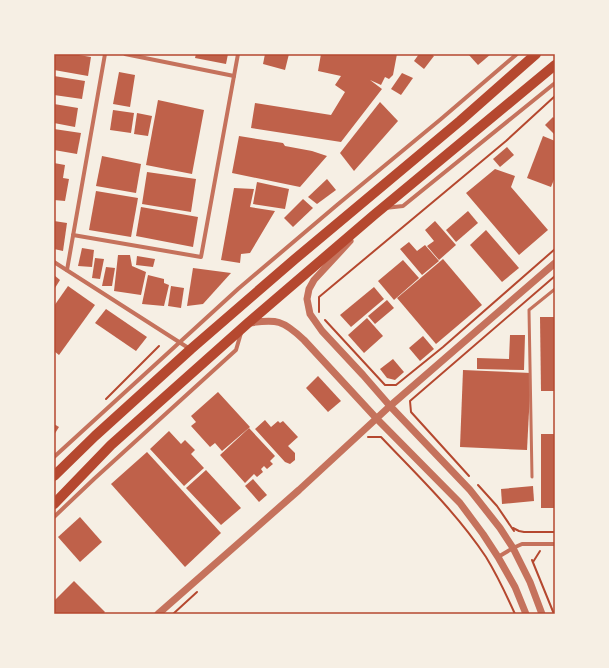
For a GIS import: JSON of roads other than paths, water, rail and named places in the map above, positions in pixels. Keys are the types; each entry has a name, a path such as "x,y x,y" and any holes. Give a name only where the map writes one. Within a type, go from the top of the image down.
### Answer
{"highway":[{"path":"54,476 95,436 190,349 460,121 536,54"},
{"path":"54,504 111,445 245,326 378,212 555,65"}],"street":[{"path":"67,270 105,54"},
{"path":"126,54 234,76"},
{"path":"73,235 201,257 238,54"},
{"path":"54,457 238,289 517,54"},
{"path":"542,614 530,582 513,548 500,528 470,490 390,406 322,330 310,314 307,299 309,289 314,280 378,212 403,206 555,83"},
{"path":"54,262 190,349"},
{"path":"158,614 299,490 390,406 555,263"},
{"path":"54,517 236,350 245,326 266,320 279,322 291,328 377,419 460,503 498,557 515,587 526,614"},
{"path":"498,557 513,548 525,544 555,544"}],"lane":[{"path":"532,476 530,310 555,289"}]}
